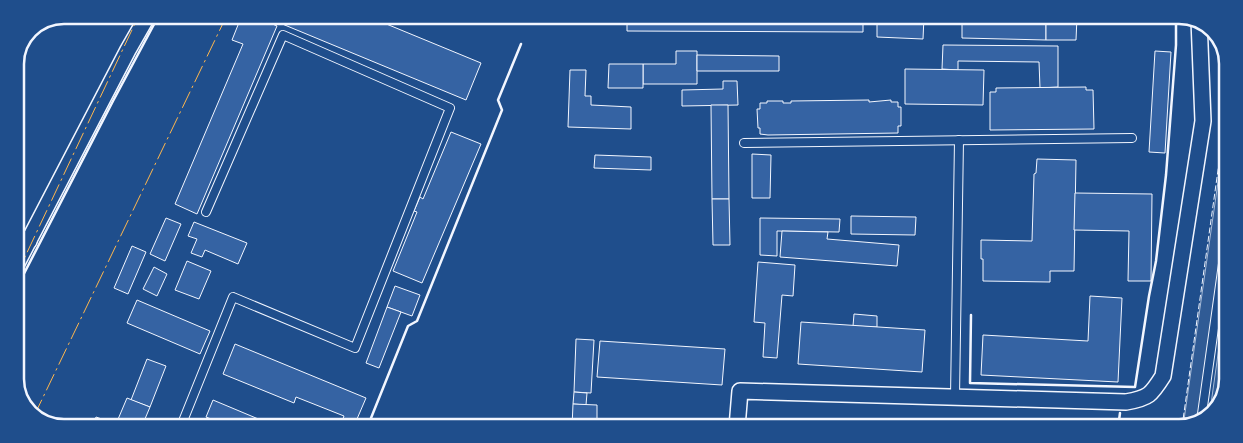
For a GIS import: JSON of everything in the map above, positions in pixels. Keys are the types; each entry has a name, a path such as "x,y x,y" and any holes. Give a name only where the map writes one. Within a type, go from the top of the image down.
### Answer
{"street":[{"path":"24,234 143,24"},
{"path":"738,419 740,391 1126,402 1141,399 1152,393 1163,376 1203,121 1199,29"}],"lane":[{"path":"184,419 234,297 355,348 450,108 283,35 206,212"},
{"path":"744,143 1132,138"},
{"path":"955,397 959,140"},
{"path":"1202,412 1219,293"}],"shaded area":[{"path":"1219,175 1219,268 1198,414 1184,418"},
{"path":"1219,347 1219,385 1211,404"}],"building":[{"path":"238,24 272,24 277,26 197,214 175,204 243,44 232,40"},
{"path":"282,24 386,24 481,63 466,100"},
{"path":"627,24 863,24 863,32 627,31"},
{"path":"877,24 924,24 923,39 877,37"},
{"path":"962,24 1046,24 1046,40 962,38"},
{"path":"1046,24 1077,24 1076,40 1046,40"},
{"path":"943,45 1058,46 1058,87 1040,88 1039,62 958,61 958,70 942,69"},
{"path":"676,51 697,51 697,84 643,84 643,64 676,64"},
{"path":"1155,51 1171,52 1165,153 1149,152"},
{"path":"697,55 779,56 779,71 697,71"},
{"path":"609,64 643,64 643,88 608,88"},
{"path":"905,69 984,70 983,105 905,104"},
{"path":"570,70 586,70 585,96 591,96 591,105 631,107 631,129 568,127"},
{"path":"723,81 737,81 738,105 682,106 682,90 723,89"},
{"path":"1086,87 1086,90 1093,90 1094,129 990,130 990,92 996,92 996,88"},
{"path":"869,100 869,102 891,100 891,102 898,102 898,107 901,107 901,126 898,126 898,133 768,135 760,134 760,128 758,128 757,109 760,109 760,103 767,103 767,101 791,103 791,101"},
{"path":"711,105 728,105 729,199 712,199"},
{"path":"451,132 481,144 422,283 393,271 417,212 414,211 420,197 423,199"},
{"path":"752,154 771,155 770,198 752,198"},
{"path":"595,155 651,157 651,170 594,168"},
{"path":"1037,159 1076,160 1074,271 1050,271 1050,282 983,281 981,240 1032,241 1034,174 1036,173"},
{"path":"1075,193 1152,194 1151,281 1128,281 1129,231 1074,230"},
{"path":"712,199 729,199 730,245 713,245"},
{"path":"851,216 916,217 915,235 851,234"},
{"path":"166,218 181,224 165,261 150,254"},
{"path":"760,218 840,219 839,232 777,231 777,256 760,255"},
{"path":"194,222 247,243 238,264 205,250 202,257 191,253 197,239 188,236"},
{"path":"782,231 828,232 827,239 899,245 897,266 780,257"},
{"path":"132,246 146,252 128,294 114,288"},
{"path":"187,261 211,271 199,299 175,290"},
{"path":"758,262 795,265 793,296 782,295 777,358 763,357 765,323 754,322"},
{"path":"154,267 167,274 157,296 143,289"},
{"path":"395,286 420,295 412,316 387,307"},
{"path":"1090,296 1122,298 1118,382 981,375 983,335 1088,341"},
{"path":"137,300 210,331 200,354 127,323"},
{"path":"387,307 401,312 379,368 366,363"},
{"path":"854,314 877,316 877,327 853,326"},
{"path":"801,322 925,330 922,372 798,364"},
{"path":"576,339 594,340 591,393 574,392"},
{"path":"600,341 725,349 722,385 597,377"},
{"path":"235,344 366,398 357,419 343,419 344,416 296,397 294,403 223,374"},
{"path":"147,359 166,366 150,407 131,400"},
{"path":"574,392 587,393 586,405 573,404"},
{"path":"127,398 150,407 145,419 118,419"},
{"path":"213,400 258,419 211,419 206,417"},
{"path":"573,404 597,405 597,419 572,419"}],"fence":[{"path":"1183,419 1219,163"}],"wall":[{"path":"24,274 154,24"},
{"path":"971,315 970,383 1135,387 1156,261 1166,175 1176,24"},
{"path":"371,419 408,326 417,321 502,110 498,100 521,44"},
{"path":"1119,419 1120,413"}],"power":[{"path":"24,259 135,24"},
{"path":"37,409 223,24"}]}
